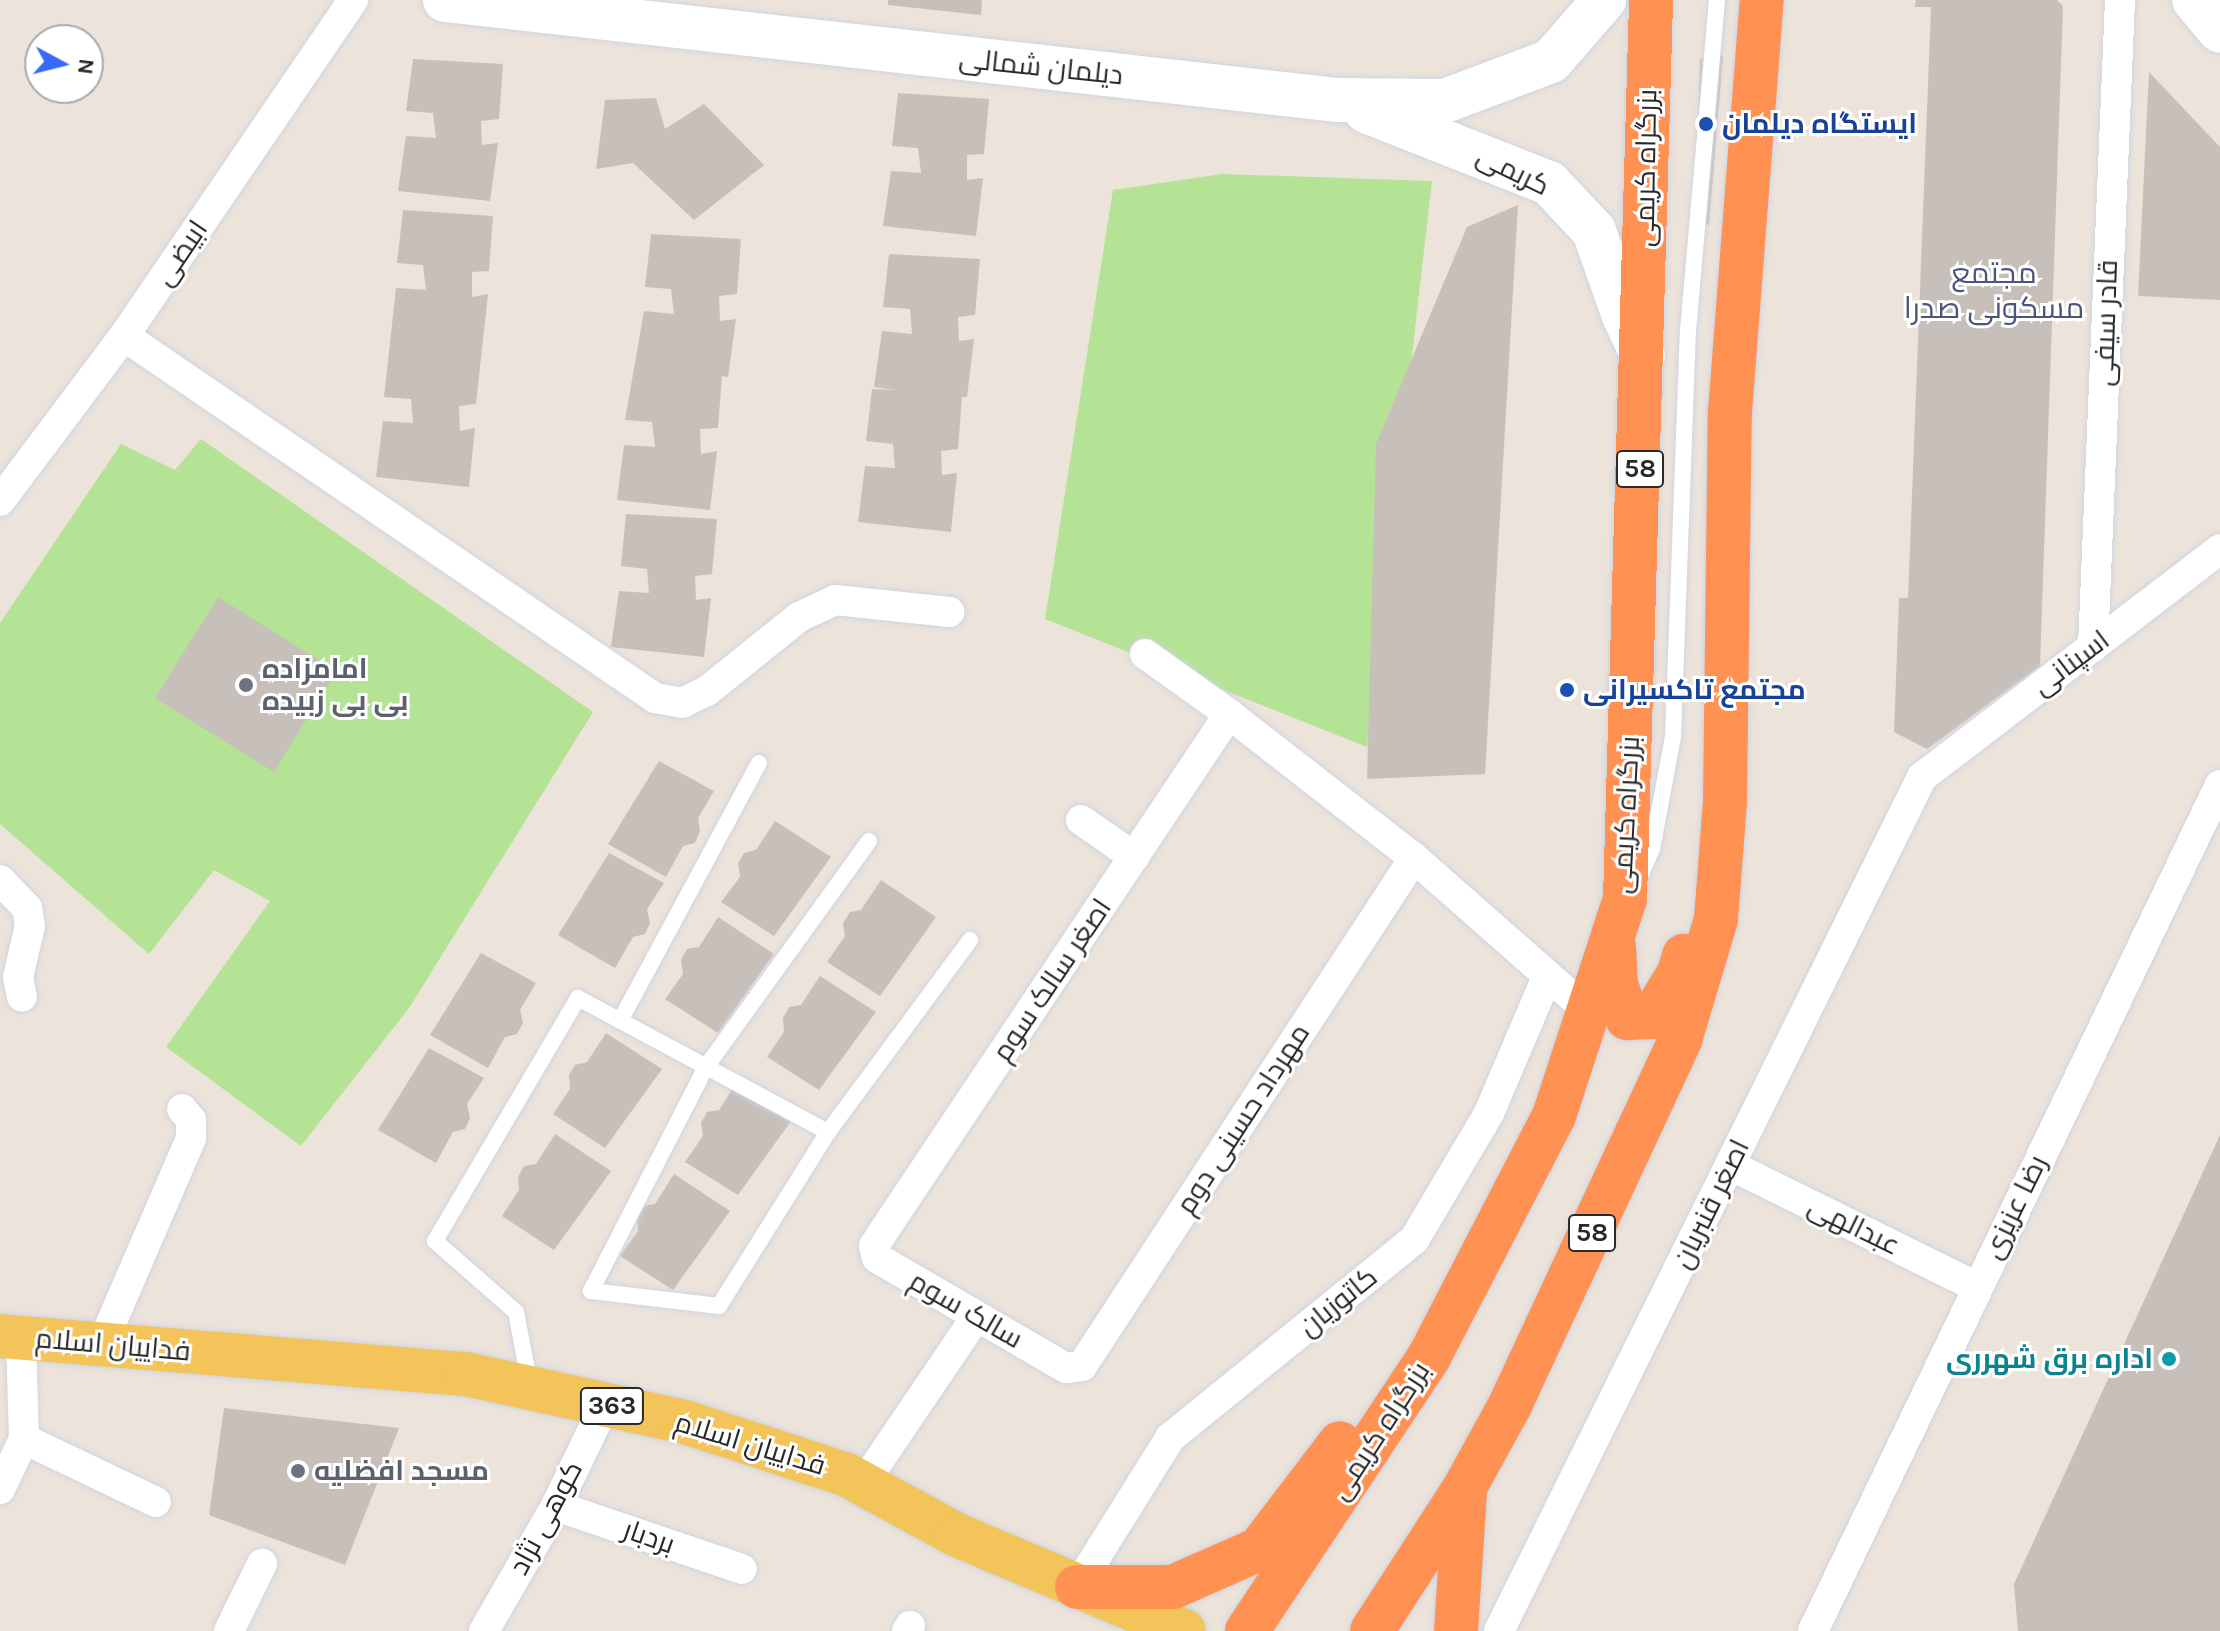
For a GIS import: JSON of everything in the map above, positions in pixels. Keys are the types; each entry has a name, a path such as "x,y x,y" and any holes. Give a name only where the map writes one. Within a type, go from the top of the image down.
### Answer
{"highway":[{"name":"بزرگراه کریمی","path":"1247,1631 1429,1357 1554,1116 1625,899 1643,356 1647,41 1651,0"},
{"name":"58","path":"1372,1631 1465,1487 1510,1405 1680,1040 1716,919 1725,803 1730,412 1762,0"},
{"path":"1614,937 1616,984 1627,1018 1652,1017 1679,973 1725,803"},
{"path":"1077,1587 1173,1587 1259,1549 1479,1260"},
{"path":"1456,1631 1465,1487"}],"main road":[{"name":"فداییان اسلام","path":"11,1336 466,1374 685,1422 847,1475 957,1535 1184,1631"}],"street":[{"name":"ابیضی","path":"0,501 124,336 353,0"},
{"name":"دیلمان شمالی","path":"445,0 1338,100 1445,101 1551,61 1604,0"},
{"name":"قادر سیفی","path":"2093,647 2120,0"},
{"path":"2194,0 2220,31"},
{"name":"کریمی","path":"1338,100 1549,183 1594,231 1624,316 1643,356"},
{"path":"124,336 655,698 682,703 707,691 799,617 835,600 949,612"},
{"name":"اسپنانی","path":"1922,777 2220,549"},
{"path":"1145,654 1229,714 1414,858 1589,1012"},
{"name":"اصغر سالک سوم","path":"874,1246 1229,714"},
{"name":"اصغر قنبریان","path":"1499,1631 1922,777"},
{"name":"رضا عزیزی","path":"1813,1631 2220,785"},
{"path":"1081,820 1134,857"},
{"name":"مهرداد حسینی دوم","path":"1066,1368 1082,1366 1414,858"},
{"path":"0,880 27,908 29,917 30,926 18,977 22,997"},
{"name":"کاتوزیان","path":"1077,1587 1170,1438 1414,1240 1489,1113 1547,977"},
{"path":"102,1344 191,1138 191,1120 182,1109"},
{"name":"عبدالهی","path":"1730,1165 1977,1287"},
{"name":"سالک سوم","path":"874,1246 877,1258 1066,1368"},
{"path":"863,1484 976,1317"},
{"path":"0,1489 24,1439 11,1336"},
{"name":"کوهی نژاد","path":"484,1631 556,1506 605,1404"},
{"path":"24,1439 156,1502"},
{"name":"بردبار","path":"556,1506 742,1569"},
{"path":"229,1631 262,1564"}],"lane":[{"path":"1614,937 1652,849 1673,737 1688,331 1717,0"},
{"path":"620,1021 759,763"},
{"path":"869,841 706,1067 591,1291 719,1306 828,1132 970,940"},
{"path":"530,1388 516,1312 435,1241 578,998 828,1132"}],"green space":[{"path":"1222,174 1432,181 1367,747 1045,619 1113,190"},
{"path":"201,439 593,712 409,1008 301,1146 166,1047 270,901 214,870 149,954 0,824 0,623 121,444 175,470"}],"building":[{"path":"888,0 982,0 981,15 888,5"},
{"path":"1916,0 2057,0 2063,6 2040,666 1927,749 1894,732 1899,598 1908,598 1931,7 1915,7"},
{"path":"1723,56 1709,225 1695,224 1700,59"},
{"path":"413,59 503,64 499,119 481,121 482,145 498,143 490,201 398,191 406,136 436,138 433,113 406,111"},
{"path":"2149,72 2220,147 2220,300 2138,296"},
{"path":"898,93 989,99 984,154 967,155 967,180 983,178 976,236 883,226 891,171 921,173 918,148 892,146"},
{"path":"656,98 665,129 704,104 764,165 694,220 633,163 596,169 605,100"},
{"path":"1518,205 1485,774 1367,779 1376,444 1467,227"},
{"path":"403,210 493,216 489,271 472,272 472,297 488,294 476,404 459,406 460,431 475,428 469,487 376,477 383,421 413,423 411,399 384,397 396,288 426,290 423,265 397,263"},
{"path":"651,234 741,239 737,294 719,296 720,321 736,319 728,377 722,376 718,428 700,429 701,454 717,451 710,510 617,500 624,445 655,447 652,422 625,420 644,311 674,314 671,289 645,287"},
{"path":"889,254 980,259 975,315 958,317 959,341 974,339 967,397 962,397 958,449 941,451 942,475 957,473 951,532 858,522 865,466 895,468 893,444 866,441 872,389 897,390 874,387 882,331 912,334 910,309 883,307"},
{"path":"626,514 717,519 712,574 695,576 696,600 711,598 704,657 611,647 619,591 649,593 647,569 621,566"},
{"name":"امامزاده بی بی زبیده","path":"218,597 337,671 274,772 155,698"},
{"path":"659,761 714,791 698,818 700,831 695,843 683,846 666,877 608,844"},
{"path":"775,821 831,857 774,936 721,902 740,877 738,863 744,853 756,850"},
{"path":"609,853 664,883 647,909 650,923 645,934 633,937 615,968 558,935"},
{"path":"881,880 936,917 880,996 827,962 845,936 843,923 850,912 861,910"},
{"path":"718,917 774,954 718,1033 665,999 683,974 681,960 687,949 699,947"},
{"path":"481,953 536,983 520,1010 523,1023 517,1034 505,1037 488,1068 430,1035"},
{"path":"820,976 876,1012 819,1090 767,1057 784,1032 783,1018 789,1007 801,1005"},
{"path":"606,1033 662,1069 605,1148 553,1114 570,1089 569,1075 575,1065 587,1062"},
{"path":"429,1048 484,1078 467,1104 470,1118 465,1129 453,1132 436,1163 378,1130"},
{"path":"738,1080 794,1117 738,1195 685,1162 703,1136 701,1123 707,1112 719,1110"},
{"path":"555,1134 611,1171 554,1250 502,1216 519,1190 518,1177 524,1166 536,1164"},
{"name":"اداره برق شهرری","path":"2220,1135 2220,1631 2018,1631 2014,1584"},
{"path":"674,1174 730,1211 673,1290 620,1256 638,1231 637,1217 643,1206 655,1204"},
{"name":"مسجد افضلیه","path":"224,1408 399,1428 345,1565 209,1515"}],"place":[{"name":"ایستگاه دیلمان","path":"1706,124"},
{"name":"امامزاده بی بی زبیده","path":"246,685"},
{"name":"مجتمع تاکسیرانی","path":"1567,690"},
{"name":"اداره برق شهرری","path":"2169,1359"},
{"name":"مسجد افضلیه","path":"298,1471"}],"district":[{"name":"مجتمع مسکونی صدرا","path":"1994,290"}]}
